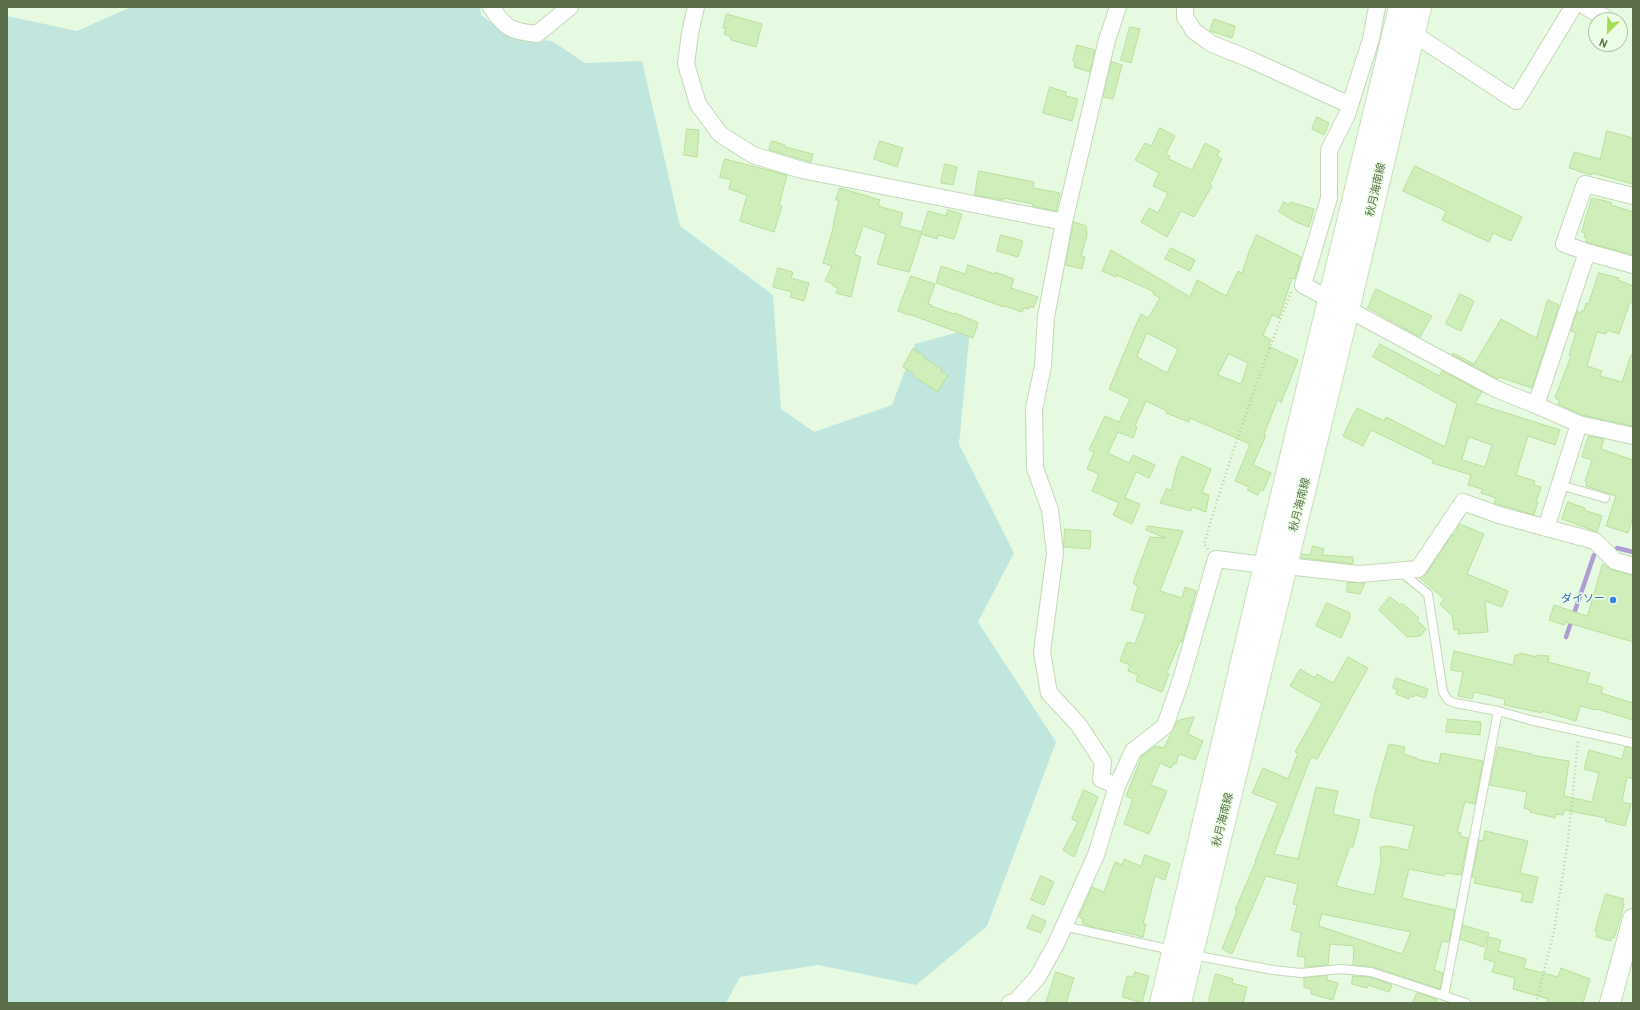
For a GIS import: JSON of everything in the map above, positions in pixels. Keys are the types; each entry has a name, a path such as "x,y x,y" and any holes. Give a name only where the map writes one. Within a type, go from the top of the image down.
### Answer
{"main road":[{"name":"秋月海南線","path":"1339,305 1414,34 1417,8"},
{"name":"秋月海南線","path":"1161,1003 1182,952 1339,305 1417,8"},
{"name":"秋月海南線","path":"1180,1003 1182,952"}],"street":[{"path":"491,7 500,21 516,32 537,34 570,7"},
{"path":"696,7 690,33 686,64 698,104 720,134 753,155 802,170 1064,222"},
{"path":"1117,786 1101,778 1103,762 1078,724 1048,693 1042,652 1055,553 1050,510 1035,468 1034,409 1043,366 1046,317 1064,222 1107,40 1118,7"},
{"path":"1185,7 1185,17 1194,31 1212,44 1247,58 1350,105"},
{"path":"1377,7 1371,38 1350,105 1344,121 1329,150 1329,198 1303,285 1496,389 1579,424 1633,436"},
{"path":"1414,34 1516,101 1573,7"},
{"path":"1586,7 1595,12"},
{"path":"1633,196 1585,184 1564,244 1633,265"},
{"path":"1536,405 1587,252"},
{"path":"1546,528 1579,424"},
{"path":"1010,1003 1016,1001 1037,978 1056,944 1096,855 1117,786 1133,751 1165,726 1181,680 1216,559 1359,574 1418,569 1463,502 1499,515 1595,541 1615,561 1633,566"},
{"path":"1610,1003 1633,919"}],"lane":[{"path":"1560,485 1605,498"},
{"path":"1399,570 1428,594 1443,692 1448,700 1455,703 1498,711 1530,720 1633,743"},
{"path":"1444,996 1498,711"},
{"path":"1063,926 1273,970 1301,973 1341,969 1371,972 1466,1003"}],"path":[{"path":"1216,559 1204,544 1214,508 1264,360 1291,291 1296,286 1303,285"},
{"path":"1536,1003 1554,931 1568,841 1579,731"}],"shaded area":[{"path":"131,7 480,7 481,15 511,37 552,41 585,63 642,61 680,226 773,295 781,409 814,432 892,405 915,344 970,329 959,444 1014,553 978,622 1056,742 987,926 916,985 818,965 740,977 726,1003 7,1003 7,16 77,31"}],"building":[{"path":"727,14 762,24 756,47 731,40 731,37 724,34 726,28 723,28"},
{"path":"1214,19 1235,26 1232,38 1210,31"},
{"path":"1130,27 1140,29 1131,63 1121,60"},
{"path":"1077,45 1095,50 1090,72 1074,67 1075,62 1073,61"},
{"path":"1112,62 1122,65 1113,99 1103,97"},
{"path":"1050,87 1066,92 1066,96 1078,99 1072,121 1043,113"},
{"path":"1317,117 1329,123 1324,135 1312,129"},
{"path":"1160,128 1175,136 1166,154 1170,156 1169,159 1192,170 1205,143 1220,151 1217,156 1222,159 1210,184 1212,186 1194,217 1181,211 1167,237 1141,222 1149,208 1158,213 1168,193 1153,186 1159,173 1135,160 1145,143 1151,146"},
{"path":"687,129 699,130 697,157 684,155"},
{"path":"1607,131 1633,138 1633,184 1592,173 1592,175 1569,168 1574,152 1600,159"},
{"path":"772,141 785,145 785,147 813,154 811,162 769,150"},
{"path":"880,141 903,148 897,167 874,159"},
{"path":"725,159 787,175 779,205 782,206 774,232 740,221 747,195 729,189 731,180 720,177"},
{"path":"945,164 957,167 953,185 941,183"},
{"path":"1415,166 1522,217 1511,241 1493,233 1489,242 1442,220 1446,211 1403,191"},
{"path":"979,171 1034,182 1033,188 1060,193 1056,211 1032,206 1033,204 1003,198 1003,200 975,195"},
{"path":"840,188 880,200 878,206 903,213 899,226 922,232 909,272 877,264 886,234 863,226 854,254 861,257 851,297 836,293 838,288 825,281 832,266 823,263 834,225 839,200 836,200"},
{"path":"1592,198 1612,203 1611,205 1633,212 1633,255 1586,242 1587,238 1584,237 1585,233 1582,232"},
{"path":"1284,202 1289,205 1290,202 1314,209 1309,227 1296,222 1279,212"},
{"path":"948,210 962,214 954,239 938,235 937,239 921,234 928,211 946,216"},
{"path":"1074,222 1086,226 1087,236 1081,256 1085,257 1082,269 1066,265"},
{"path":"1001,235 1023,241 1018,257 997,251"},
{"path":"1257,235 1301,257 1295,279 1292,278 1279,318 1272,315 1263,335 1271,340 1268,346 1298,360 1281,403 1278,399 1264,434 1266,435 1253,465 1271,473 1263,491 1260,490 1258,495 1247,490 1249,487 1235,481 1250,444 1190,418 1189,422 1166,413 1167,411 1146,401 1135,426 1137,427 1133,438 1118,432 1108,453 1129,463 1133,455 1155,465 1149,478 1136,472 1125,498 1140,504 1132,524 1113,515 1119,503 1092,491 1099,474 1087,469 1094,452 1089,450 1105,416 1119,422 1130,399 1109,389 1141,314 1148,318 1160,298 1153,294 1154,292 1117,275 1116,277 1102,271 1111,250 1190,297 1197,280 1226,296 1238,271 1242,273 1250,249","holes":["1147,333 1178,349 1167,373 1137,357","1229,354 1248,363 1241,384 1218,375"]},
{"path":"1171,248 1195,260 1190,271 1165,259"},
{"path":"968,265 1014,279 1011,288 1038,297 1033,308 1030,306 1029,309 1024,308 1022,312 936,283 941,266 965,274"},
{"path":"778,268 793,272 791,278 809,283 804,301 790,297 792,292 773,287"},
{"path":"1599,273 1619,278 1618,280 1633,286 1633,303 1630,302 1619,334 1607,330 1606,334 1597,332 1587,366 1602,371 1600,376 1622,382 1631,355 1633,355 1632,426 1582,415 1558,404 1559,400 1555,398 1571,356 1569,355 1576,333 1571,331 1577,311 1581,313 1582,310 1584,311"},
{"path":"911,276 935,284 928,304 978,323 973,338 898,311"},
{"path":"1376,289 1432,316 1420,337 1368,308"},
{"path":"1460,294 1474,301 1461,331 1446,324"},
{"path":"1548,300 1559,305 1532,388 1499,377 1498,379 1452,355 1453,353 1474,364 1501,319 1536,338"},
{"path":"1380,344 1439,376 1442,371 1482,392 1475,403 1560,430 1555,445 1528,436 1516,475 1535,481 1534,485 1541,487 1536,502 1538,502 1534,515 1494,503 1496,498 1481,493 1482,489 1468,485 1471,475 1432,463 1433,460 1371,430 1363,446 1343,436 1357,408 1384,421 1386,417 1445,447 1457,404 1373,357","holes":["1469,437 1492,445 1485,467 1462,460"]},
{"path":"913,349 942,369 941,371 948,375 938,392 913,376 915,374 903,367"},
{"path":"1589,436 1604,439 1601,449 1633,460 1633,517 1628,533 1606,526 1616,496 1586,486 1587,482 1585,481 1592,460 1582,457"},
{"path":"1182,456 1211,469 1202,493 1209,495 1206,512 1192,507 1191,511 1160,503 1167,488 1171,491 1177,467"},
{"path":"1568,502 1585,508 1584,510 1602,516 1597,532 1562,519"},
{"path":"1460,524 1484,534 1467,574 1508,591 1502,607 1485,601 1488,632 1458,634 1459,630 1454,630 1452,616 1440,604 1444,599 1420,578 1426,574"},
{"path":"1148,526 1183,531 1160,591 1182,598 1185,587 1196,591 1182,642 1180,641 1167,673 1169,674 1162,692 1136,681 1138,675 1128,671 1130,665 1120,661 1127,642 1135,644 1146,614 1131,610 1138,586 1133,583 1150,537 1166,538 1146,530"},
{"path":"1065,529 1091,531 1090,549 1064,547"},
{"path":"1313,546 1324,549 1322,555 1353,557 1353,564 1301,558 1302,554 1310,555"},
{"name":"ダイソー","path":"1603,564 1612,570 1633,575 1633,642 1565,622 1564,625 1549,620 1554,605 1587,616"},
{"path":"1348,582 1365,583 1360,594 1347,592"},
{"path":"1390,597 1400,605 1402,603 1419,618 1417,620 1426,629 1420,636 1407,637 1379,610"},
{"path":"1327,603 1350,613 1350,618 1341,638 1316,626"},
{"path":"1454,651 1513,665 1515,655 1519,655 1520,653 1537,657 1537,655 1549,656 1548,662 1590,673 1587,683 1603,687 1601,693 1633,703 1633,720 1597,709 1580,706 1576,721 1542,711 1542,713 1504,705 1505,699 1474,692 1472,699 1458,696 1463,672 1451,670"},
{"path":"1348,657 1368,668 1317,759 1311,757 1274,854 1298,859 1316,787 1338,791 1333,814 1360,820 1353,847 1350,846 1336,886 1374,895 1381,862 1380,847 1389,846 1408,850 1414,826 1370,817 1375,792 1389,744 1405,747 1403,754 1417,758 1416,759 1439,764 1441,753 1483,761 1475,804 1465,802 1457,832 1461,833 1460,836 1468,838 1461,875 1445,873 1444,876 1409,869 1402,898 1455,910 1449,942 1442,941 1434,970 1443,973 1440,989 1373,967 1353,965 1354,946 1330,944 1328,965 1305,967 1305,957 1297,956 1301,933 1291,930 1297,905 1293,904 1298,884 1266,876 1232,954 1222,949 1237,911 1235,910 1256,861 1278,803 1252,793 1263,768 1288,779 1298,753 1295,752 1322,704 1290,686 1300,669 1315,678 1317,674 1333,683","holes":["1322,914 1411,932 1402,954 1319,926"]},
{"path":"1396,678 1428,689 1425,698 1415,695 1414,697 1410,696 1409,699 1396,694 1397,690 1393,688"},
{"path":"1194,717 1188,734 1203,741 1195,760 1179,754 1176,764 1174,763 1171,768 1160,763 1151,785 1167,791 1149,834 1124,824 1133,799 1126,796 1142,756 1156,746 1164,748 1177,721"},
{"path":"1448,719 1481,722 1480,735 1446,732"},
{"path":"1498,747 1532,754 1531,755 1569,761 1564,796 1592,802 1599,773 1584,769 1589,750 1622,759 1625,747 1633,748 1633,779 1627,777 1622,802 1631,804 1625,826 1605,821 1606,818 1564,810 1563,815 1556,814 1555,818 1530,812 1530,810 1524,808 1527,792 1490,785"},
{"path":"1084,790 1098,797 1074,857 1063,850 1078,822 1072,819"},
{"path":"1485,831 1528,841 1520,873 1538,877 1532,903 1521,901 1523,893 1474,883 1476,877 1472,877 1479,840 1483,841"},
{"path":"1145,855 1170,864 1165,880 1155,876 1143,924 1146,924 1143,937 1115,930 1114,932 1082,923 1083,919 1079,917 1092,887 1104,892 1115,862 1122,865 1124,859 1141,866"},
{"path":"1041,876 1054,882 1044,905 1031,900"},
{"path":"1606,894 1624,899 1618,926 1614,938 1612,937 1611,941 1596,937 1597,932 1595,931"},
{"path":"1033,915 1046,921 1041,933 1027,928"},
{"path":"1463,925 1489,933 1484,947 1460,939"},
{"path":"1489,937 1501,940 1498,951 1526,959 1524,968 1558,977 1561,968 1590,979 1583,1003 1547,1003 1548,999 1513,989 1515,978 1492,972 1495,962 1484,959"},
{"path":"1056,972 1074,978 1066,1003 1046,1003"},
{"path":"1135,972 1149,976 1142,1003 1122,997 1127,976 1133,977"},
{"path":"1216,974 1233,979 1232,983 1247,987 1243,1003 1208,1003"},
{"path":"1327,976 1327,980 1338,983 1333,1000 1311,994 1312,990 1304,987 1304,978"},
{"path":"1353,976 1370,977 1392,985 1389,992 1368,985 1367,988 1352,984"},
{"path":"1417,993 1437,999 1436,1003 1413,1003"}],"waterway":[{"path":"1617,548 1633,552"},
{"path":"1566,637 1594,555"}],"place":[{"name":"ダイソー","path":"1613,600"}]}
